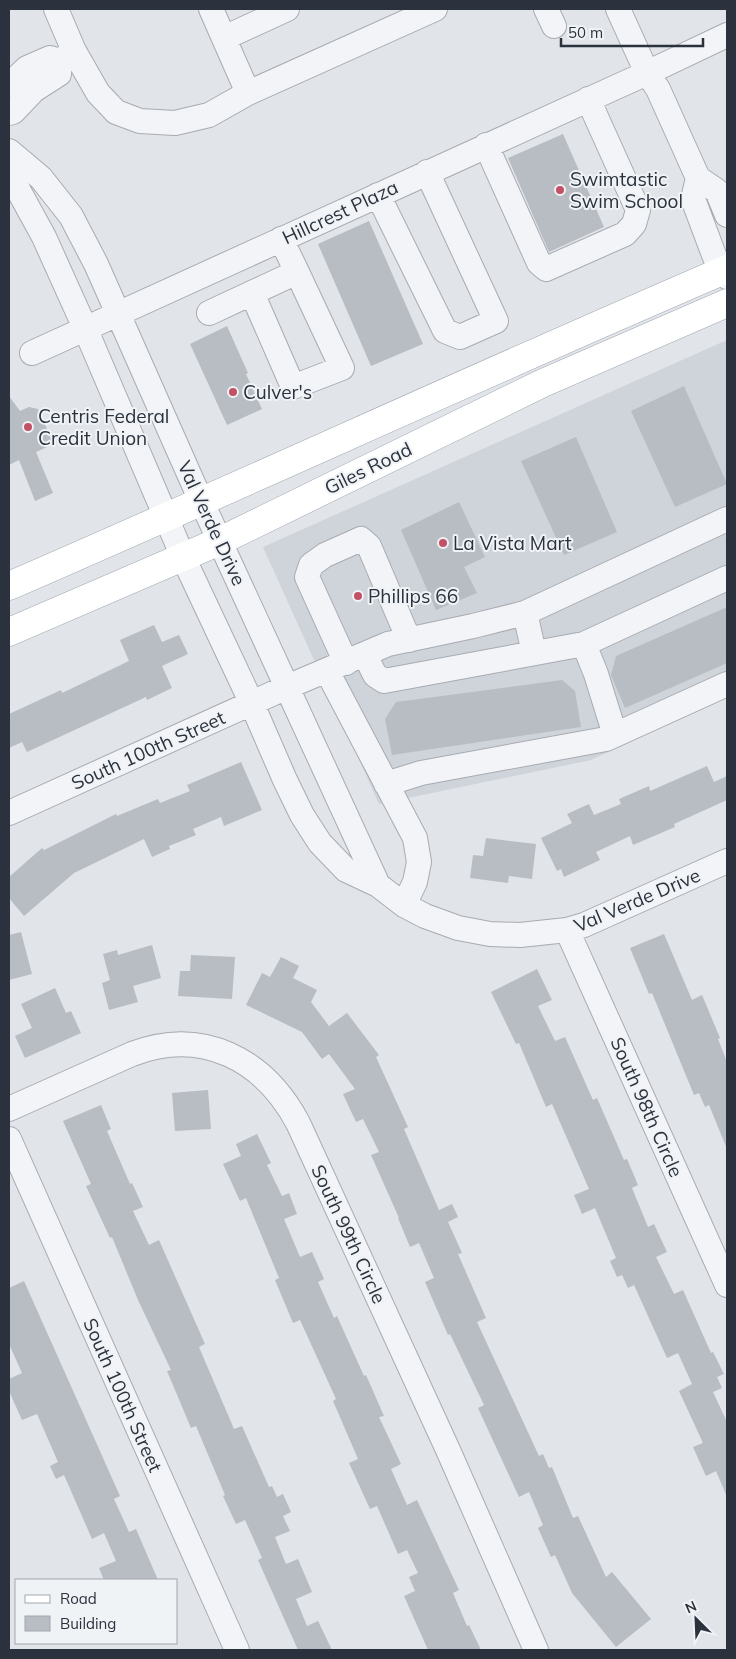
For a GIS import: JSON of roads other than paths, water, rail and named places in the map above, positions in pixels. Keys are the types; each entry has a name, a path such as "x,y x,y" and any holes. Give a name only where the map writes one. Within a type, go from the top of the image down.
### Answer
{"main road":[{"name":"Giles Road","path":"9,586 202,502 510,363 725,272"},
{"name":"Giles Road","path":"9,632 220,541 543,383 727,303"}],"street":[{"path":"56,9 67,56 116,112 140,120 175,123 209,115 248,92 397,17 435,9"},
{"path":"211,9 248,92"},
{"path":"224,38 287,9"},
{"path":"618,9 648,73 658,89 698,178 717,191 727,215"},
{"name":"Hillcrest Plaza","path":"32,353 648,73 727,35"},
{"path":"9,85 27,68 50,58 67,56"},
{"path":"9,113 13,112 34,90 59,74 67,56"},
{"path":"486,145 539,263 546,269 625,234 634,224 638,210 588,99"},
{"name":"Val Verde Drive","path":"9,151 41,178 71,216 96,264 202,502 378,885"},
{"path":"378,195 445,331 460,337 496,321 427,172"},
{"name":"Val Verde Drive","path":"9,174 44,237 85,328 182,557 252,704 302,816 320,842 346,870 378,885 404,905 442,923 475,932 520,935 568,930 600,919 727,861"},
{"path":"698,178 693,199 725,272"},
{"path":"252,293 292,387 342,368 282,239"},
{"path":"209,312 297,272"},
{"name":"South 100th Street","path":"9,812 388,644 525,613 727,519"},
{"path":"404,905 415,882 419,862 415,838 386,784 346,663 307,577 311,565 325,555 361,539 369,546 409,640"},
{"path":"346,663 375,675 384,681 584,644 727,578"},
{"path":"525,613 534,653"},
{"path":"584,644 596,674 615,735"},
{"path":"386,784 421,773 606,739 727,684"},
{"name":"South 98th Circle","path":"568,930 727,1284"},
{"name":"South 99th Circle","path":"9,1109 132,1054 166,1045 202,1046 225,1053 264,1076 272,1084 287,1103 298,1122 448,1450 536,1650"},
{"name":"South 100th Street","path":"9,1139 237,1650"}],"place":[{"name":"Swimtastic Swim School","path":"560,190"},
{"name":"Culver's","path":"233,392"},
{"name":"Centris Federal Credit Union","path":"28,427"},
{"name":"La Vista Mart","path":"443,543"},
{"name":"Phillips 66","path":"358,596"}]}
